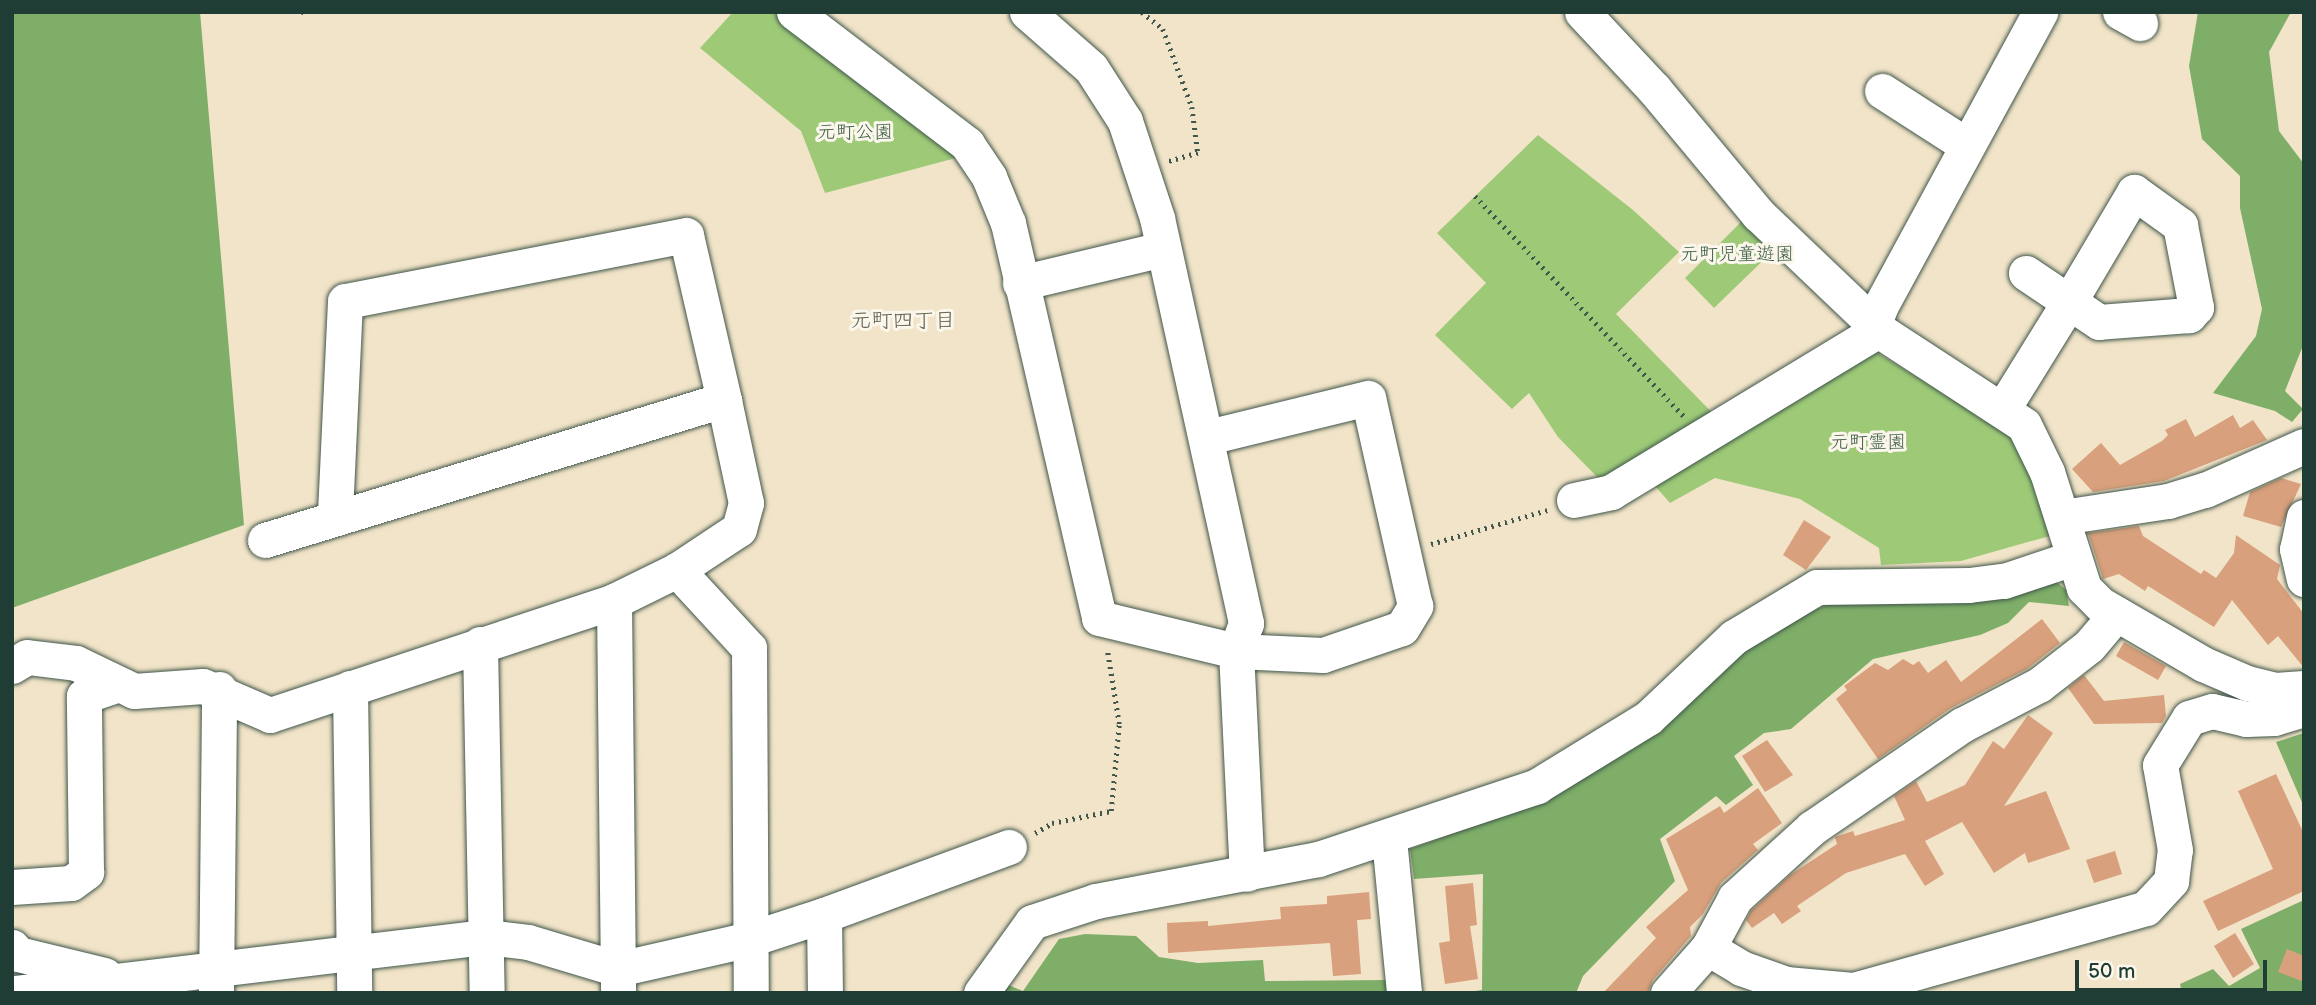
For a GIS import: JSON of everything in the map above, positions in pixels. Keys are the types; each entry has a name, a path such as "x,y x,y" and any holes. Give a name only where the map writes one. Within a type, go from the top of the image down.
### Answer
{"street":[{"path":"794,12 967,144 989,177 1008,223 1099,618 1236,651 1323,655 1402,628 1415,606 1368,398 1208,437"},
{"path":"1027,12 1091,68 1125,121 1144,169 1208,437 1247,623 1236,651 1247,874"},
{"path":"1582,12 1654,89 1758,214 1875,324 2024,425 2036,447 2062,517 2084,588 2116,614 2203,664 2247,683 2275,690 2304,688"},
{"path":"1574,500 1611,492 1870,335 1966,145 2040,12"},
{"path":"1882,91 1966,145"},
{"path":"12,666 27,657 76,663 116,685 134,691 203,685 270,715 614,601 677,570 739,529 746,503 686,235 345,301 335,516"},
{"path":"1020,284 1163,249"},
{"path":"2002,410 2069,302 2026,273"},
{"path":"265,540 335,516 724,400"},
{"path":"2062,517 2168,501 2205,490 2304,446"},
{"path":"2304,517 2297,549 2304,579"},
{"path":"981,993 1032,922 1096,901 1247,874 1389,839 1536,786 1607,747 1648,718 1734,637 1817,587 1969,585 2004,581 2073,558"},
{"path":"677,570 749,648 751,993"},
{"path":"614,601 618,981"},
{"path":"1668,993 1708,948 1735,898 1812,828 1962,725 2039,685 2089,646 2116,614"},
{"path":"480,644 487,993"},
{"path":"12,887 71,883 86,872 84,696 116,685"},
{"path":"350,688 354,993"},
{"path":"216,982 219,690"},
{"path":"1708,948 1741,968 1786,984 1853,990 2146,908 2171,881 2175,850 2160,765 2189,718 2213,710 2246,719 2274,718 2304,709"},
{"path":"1389,839 1404,993"},
{"path":"12,947 19,954 119,978 216,982 354,952 486,937 528,942 618,981 824,915 1009,847"},
{"path":"824,915 825,993"},
{"path":"16,993 75,990 119,978"}],"path":[{"path":"1142,12 1163,29 1192,107 1198,153 1144,169"},
{"path":"1475,196 1704,437"},
{"path":"1404,551 1508,525 1574,500"},
{"path":"1009,847 1052,823 1111,811 1119,724 1099,618"}],"green space":[{"path":"12,12 200,12 244,525 12,608"},
{"name":"元町公園","path":"733,12 781,12 967,155 825,193 801,131 700,48"},
{"path":"2198,12 2291,12 2269,52 2279,131 2304,164 2304,343 2285,391 2303,409 2292,422 2275,411 2213,393 2256,336 2262,309 2240,208 2240,176 2202,139 2189,66"},
{"name":"元町霊園","path":"1538,135 1633,210 1679,252 1616,314 1728,429 1866,346 2015,437 2053,535 1961,561 1881,565 1879,548 1800,499 1715,478 1670,503 1640,469 1605,485 1558,437 1529,393 1512,409 1435,335 1486,283 1437,233"},
{"name":"元町児童遊園","path":"1747,216 1777,247 1714,308 1685,278"},
{"path":"2051,577 2066,590 2069,606 2029,602 2008,623 1980,635 1873,659 1791,729 1764,733 1734,756 1753,785 1726,805 1716,796 1660,839 1675,881 1583,976 1576,993 1461,993 1482,990 1483,874 1414,879 1410,849 1509,813 1734,651 1805,613 1840,600"},
{"path":"2304,733 2304,807 2276,742"},
{"path":"2304,900 2304,993 2182,993 2180,984 2213,969 2229,986 2260,968 2241,929"},
{"path":"1085,934 1136,936 1159,957 1198,963 1263,960 1265,981 1388,980 1389,993 990,993 996,980 1023,991 1059,939"}],"building":[{"path":"2233,415 2240,428 2253,420 2267,440 2164,481 2093,492 2072,469 2101,443 2120,465 2162,441 2168,435 2165,430 2186,419 2195,437"},
{"path":"2281,478 2301,484 2281,527 2243,516 2250,492"},
{"path":"1804,520 1831,537 1806,570 1783,555"},
{"path":"2139,526 2143,536 2201,574 2204,570 2216,578 2234,553 2236,535 2280,565 2277,579 2304,614 2304,668 2278,636 2268,645 2232,600 2214,627 2148,586 2145,591 2119,574 2103,579 2088,533"},
{"path":"2042,619 2060,643 2027,669 1951,708 1878,759 1836,699 1847,690 1844,686 1875,663 1888,670 1903,659 1913,665 1919,661 1928,673 1946,660 1961,682"},
{"path":"2124,642 2166,666 2158,680 2116,656"},
{"path":"2084,675 2104,701 2164,695 2166,716 2162,723 2094,724 2068,688"},
{"path":"2028,715 2053,733 2004,806 2046,791 2070,849 2028,863 2025,853 1994,873 1962,822 1925,841 1944,874 1925,886 1905,854 1846,873 1797,906 1801,911 1782,924 1774,913 1752,928 1746,920 1751,911 1790,875 1837,844 1835,837 1853,831 1855,836 1905,820 1894,796 1916,781 1927,802 1965,785 1993,741 2004,749"},
{"path":"1767,740 1793,775 1765,792 1742,756"},
{"path":"2276,774 2304,834 2304,891 2218,931 2203,901 2273,869 2238,791"},
{"path":"1758,788 1782,823 1753,844 1758,850 1721,883 1703,914 1690,927 1691,936 1653,980 1648,993 1603,993 1656,938 1646,927 1688,890 1666,839 1720,806 1724,813"},
{"path":"2115,851 2122,874 2094,883 2086,860"},
{"path":"1473,883 1477,925 1470,926 1478,979 1445,984 1439,943 1450,941 1445,886"},
{"path":"1369,892 1371,919 1357,920 1361,974 1333,976 1330,943 1168,953 1167,923 1208,921 1208,926 1281,919 1280,907 1327,904 1327,896"},
{"path":"2235,933 2254,964 2233,978 2214,946"},
{"path":"2287,949 2304,956 2304,982 2278,972"}],"district":[{"name":"元町四丁目","path":"903,321"}]}
